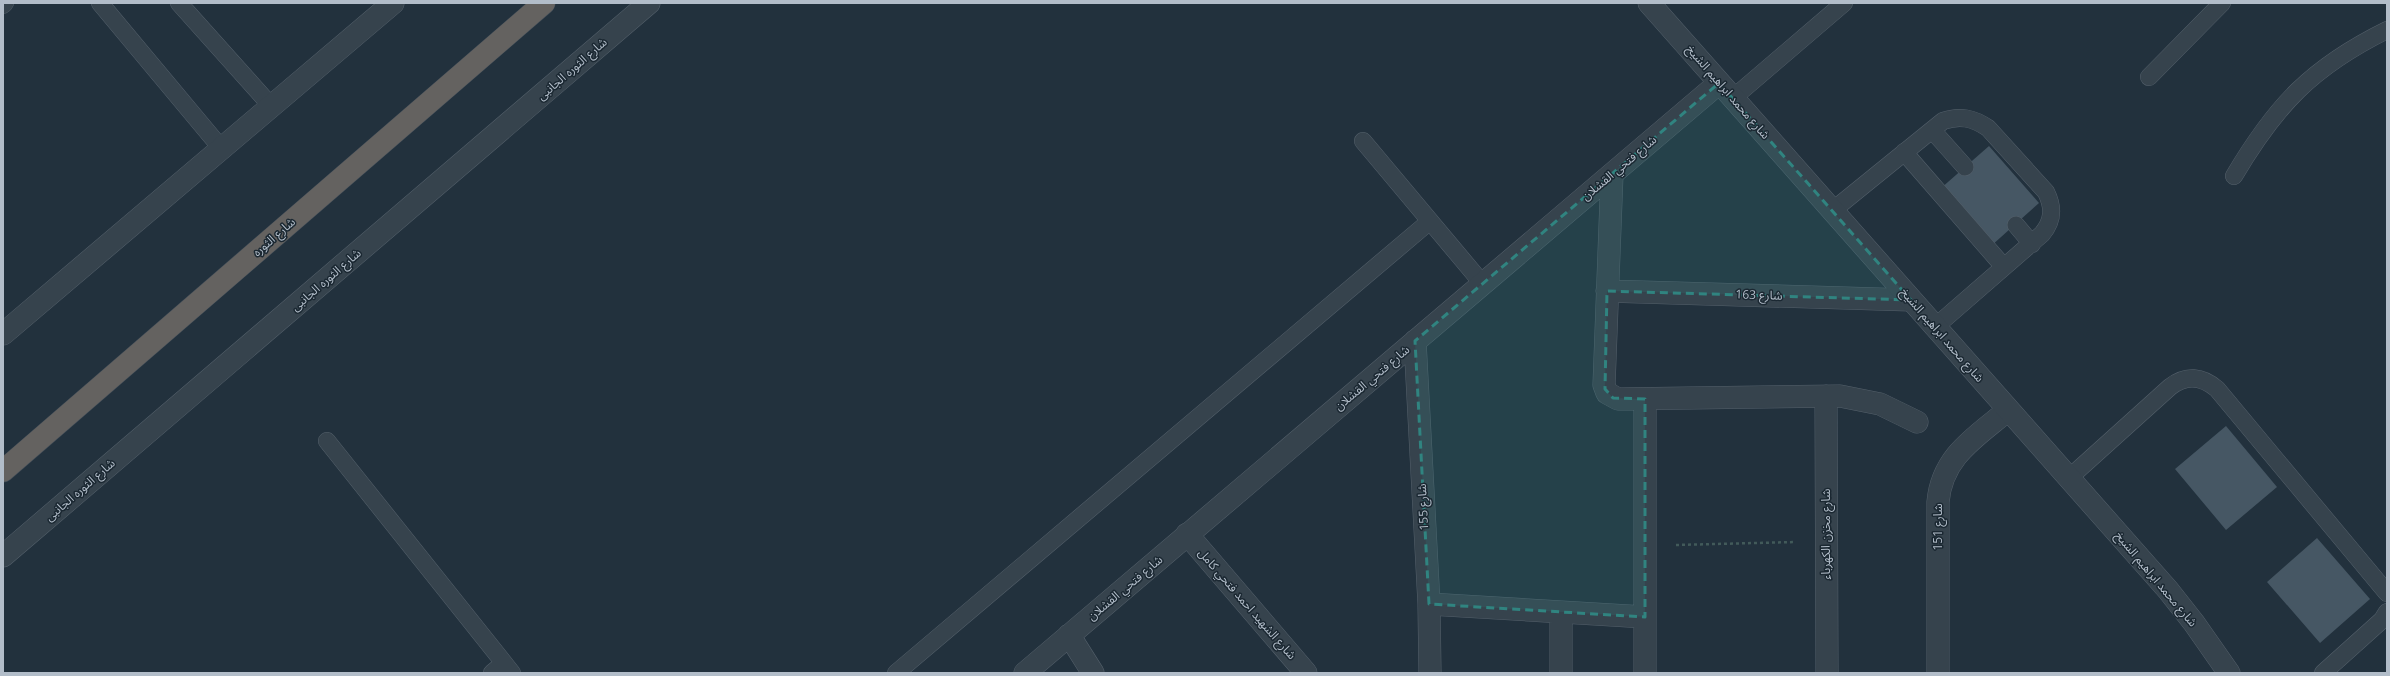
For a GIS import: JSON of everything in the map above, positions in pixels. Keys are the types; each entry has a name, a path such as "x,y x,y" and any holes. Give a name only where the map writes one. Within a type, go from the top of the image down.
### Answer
{"highway":[{"name":"شارع الثوره","path":"3,471 544,3"}],"street":[{"path":"3,334 393,3"},
{"name":"شارع الثوره الجانبى","path":"3,556 649,3"},
{"name":"شارع محمد ابراهيم الشيخ","path":"1649,3 2168,590 2194,623 2228,673"},
{"name":"شارع فتحي القشلان","path":"1025,673 1612,174 1726,91"},
{"path":"1612,174 1605,389 1613,398 1645,399 1826,396 1853,398 1880,404 1916,422"},
{"name":"شارع 163","path":"1607,291 1911,300"},
{"name":"شارع 155","path":"1414,341 1429,604 1430,673"},
{"name":"شارع مخزن الكهرباء","path":"1826,396 1827,673"},
{"path":"1645,399 1645,673"},
{"name":"شارع 151","path":"1938,673 1938,502 1941,480 1946,469 1959,451 2008,410"},
{"name":"شارع الشهيد احمد فتحي كامل","path":"1188,534 1306,673"},
{"path":"1429,604 1645,616"},
{"path":"1561,612 1561,673"},
{"path":"1069,635 1093,673"}],"lane":[{"path":"100,3 221,148"},
{"path":"178,3 272,107"},
{"path":"1726,91 1844,3"},
{"path":"2149,77 2222,3"},
{"path":"2234,176 2257,137 2285,101 2318,70 2356,45 2387,30"},
{"path":"1832,211 1943,121 1961,117 1980,122 1988,128 2046,192 2050,200 2051,218 2047,227 2032,244 1935,327"},
{"path":"1932,130 1965,167"},
{"path":"1363,141 1482,283"},
{"path":"1904,152 2004,267"},
{"path":"896,673 1430,221"},
{"path":"2016,225 2032,244"},
{"path":"2069,478 2170,386 2178,380 2199,378 2209,382 2217,389 2387,593"},
{"path":"327,441 503,670"},
{"path":"2323,673 2382,620 2387,612"}],"path":[{"path":"1645,545 1826,542"}],"highlighted area":[{"path":"1719,83 1911,300 1607,291 1605,389 1613,398 1645,399 1645,617 1429,604 1415,341"}],"building":[{"path":"1989,146 2039,203 1991,246 1940,189"},
{"path":"2226,426 2277,487 2226,530 2175,469"},
{"path":"2317,538 2370,599 2320,643 2267,582"}]}
